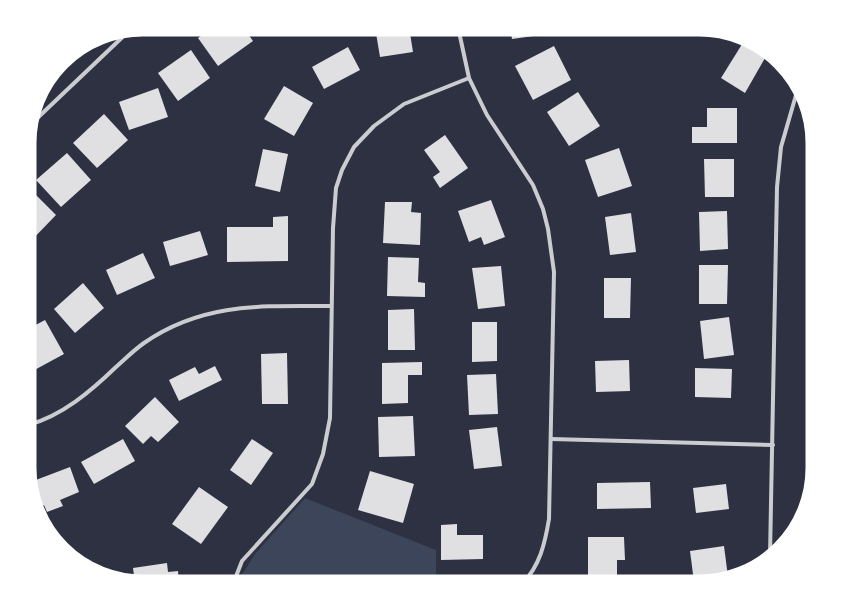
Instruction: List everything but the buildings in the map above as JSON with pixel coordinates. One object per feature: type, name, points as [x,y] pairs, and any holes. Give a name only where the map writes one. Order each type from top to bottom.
[{"type":"street","points":[[460,34],[469,78],[488,115],[533,185],[543,208],[548,229],[554,272],[549,519],[543,548],[530,577]]},
{"type":"street","points":[[37,118],[124,36]]},
{"type":"street","points":[[236,577],[242,561],[312,484],[323,454],[330,418],[333,228],[336,188],[342,170],[354,147],[374,126],[404,104],[469,78]]},
{"type":"street","points":[[770,551],[778,179],[781,147],[797,94]]},
{"type":"street","points":[[34,423],[65,408],[98,384],[143,343],[177,325],[222,310],[257,306],[331,306]]},
{"type":"street","points":[[551,439],[773,445]]},
{"type":"shaded area","points":[[305,498],[436,550],[436,577],[240,577],[255,554]]},
{"type":"shaded area","points":[[535,575],[548,577],[533,577]]}]
